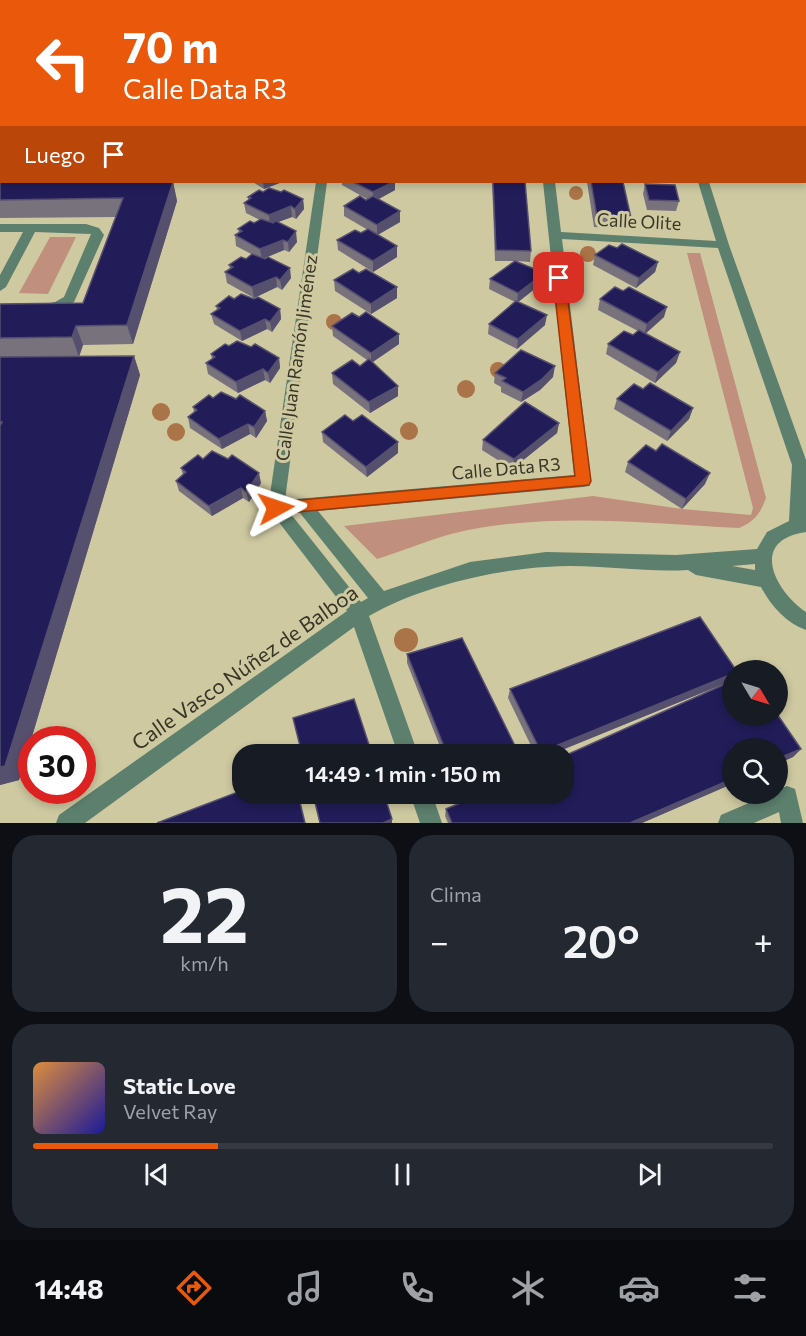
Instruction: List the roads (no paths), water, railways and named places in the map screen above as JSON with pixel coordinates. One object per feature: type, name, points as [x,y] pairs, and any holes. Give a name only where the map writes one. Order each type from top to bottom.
[{"type":"street","name":"Calle Juan Ramón Jiménez","points":[[276,508],[321,183]]},
{"type":"street","name":"Calle Data R3","points":[[276,508],[583,481],[549,183]]},
{"type":"street","points":[[704,183],[723,245],[803,471],[801,525],[780,531],[768,541],[763,556],[764,573],[772,591],[786,608],[806,622]]},
{"type":"street","points":[[0,228],[86,228],[95,231],[98,235],[69,299],[59,305],[35,308]]},
{"type":"street","points":[[0,287],[31,228]]},
{"type":"street","name":"Calle Olite","points":[[554,235],[723,245]]},
{"type":"street","points":[[304,506],[381,600]]},
{"type":"street","points":[[276,508],[359,613],[405,744]]},
{"type":"street","name":"Calle Vasco Núñez de Balboa","points":[[67,823],[359,613],[381,600],[470,570],[546,559],[676,563],[763,556]]},
{"type":"street","name":"Calle Vasco Núñez de Balboa","points":[[676,563],[767,580]]},
{"type":"street","points":[[729,823],[787,797],[792,823]]},
{"type":"street","points":[[424,804],[431,823]]}]
